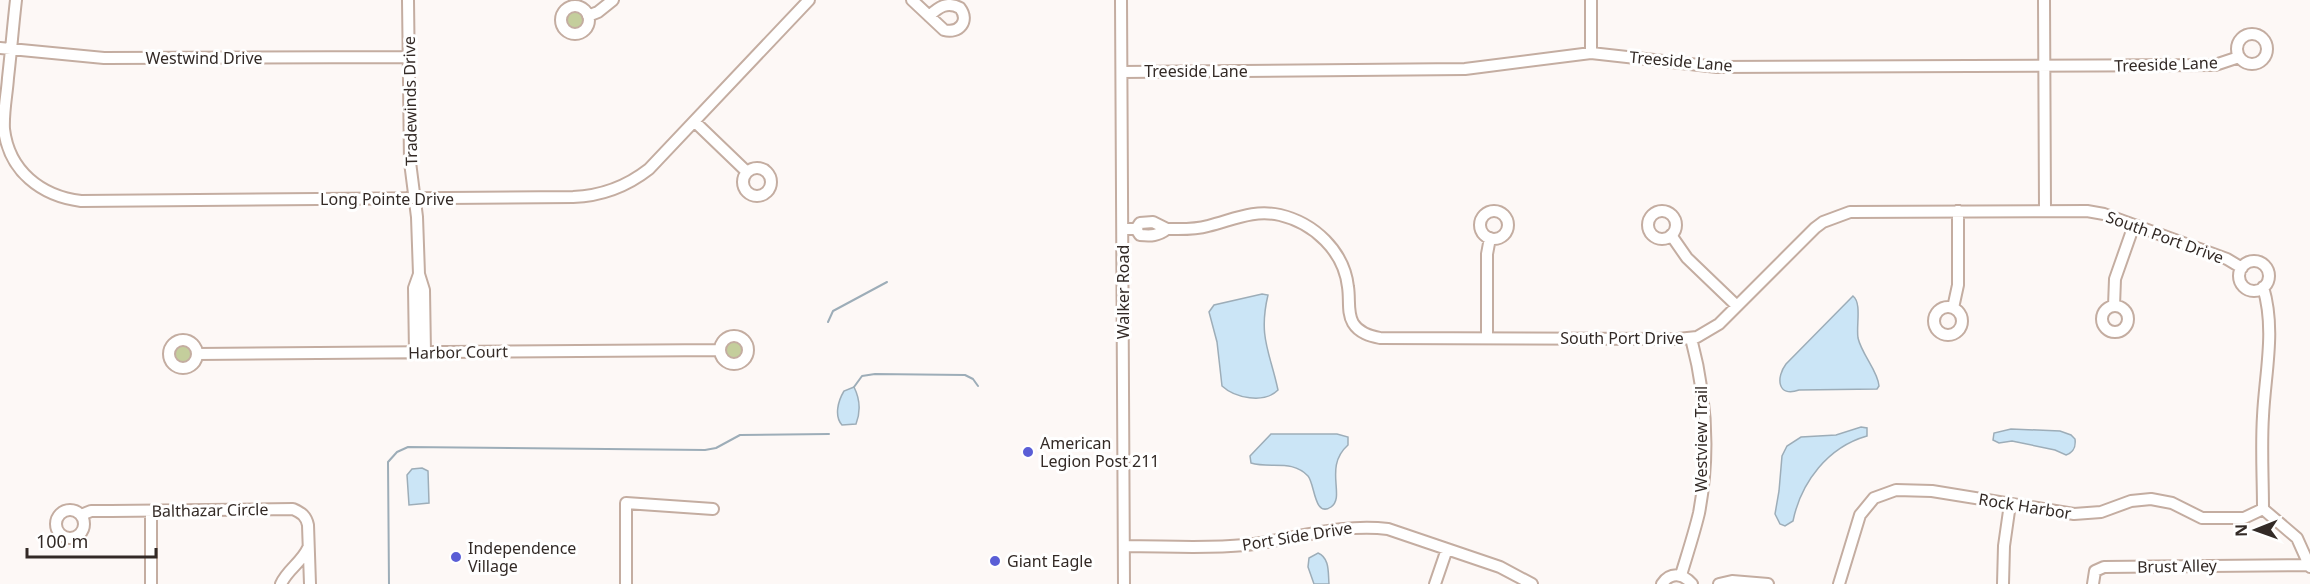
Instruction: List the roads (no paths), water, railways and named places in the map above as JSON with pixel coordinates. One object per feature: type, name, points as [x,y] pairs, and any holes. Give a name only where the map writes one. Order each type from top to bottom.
[{"type":"street","name":"Long Pointe Drive","points":[[16,0],[6,48],[4,121],[6,141],[14,160],[26,177],[36,186],[54,196],[81,201],[573,197],[603,193],[641,176],[810,0]]},
{"type":"street","name":"Tradewinds Drive","points":[[408,0],[410,155],[419,274],[414,288],[420,353]]},
{"type":"street","points":[[588,16],[598,12],[614,0]]},
{"type":"street","points":[[912,0],[929,16]]},
{"type":"street","name":"Walker Road","points":[[1121,0],[1125,584]]},
{"type":"street","points":[[1591,0],[1591,53]]},
{"type":"street","points":[[2044,0],[2045,210]]},
{"type":"street","name":"Westwind Drive","points":[[6,48],[104,58],[409,57]]},
{"type":"street","name":"Treeside Lane","points":[[1122,72],[1466,69],[1591,53],[1717,67],[2215,65],[2239,57]]},
{"type":"street","points":[[695,122],[747,172]]},
{"type":"street","name":"South Port Drive","points":[[1123,229],[1136,229],[1140,235],[1150,236],[1158,235],[1167,229],[1204,227],[1253,212],[1285,216],[1310,227],[1327,242],[1344,269],[1348,284],[1350,316],[1361,332],[1380,338],[1691,338],[1706,333],[1719,324],[1808,234],[1832,218],[1860,211],[2045,210],[2098,213],[2227,259],[2241,268]]},
{"type":"street","points":[[1953,308],[1958,285],[1958,211]]},
{"type":"street","points":[[2114,306],[2115,279],[2134,225]]},
{"type":"street","points":[[1671,235],[1687,258],[1737,306]]},
{"type":"street","points":[[1487,338],[1487,254],[1490,238]]},
{"type":"street","name":"South Port Drive","points":[[2249,261],[2263,264],[2267,268],[2269,277],[2263,287],[2252,290],[2243,286],[2239,277],[2241,268],[2249,261]]},
{"type":"street","name":"South Port Drive","points":[[2262,508],[2263,416],[2270,340],[2268,304],[2263,287]]},
{"type":"street","name":"Westview Trail","points":[[1680,575],[1699,513],[1704,467],[1704,396],[1691,338]]},
{"type":"street","name":"Harbor Court","points":[[197,354],[720,350]]},
{"type":"street","name":"Rock Harbor","points":[[1839,584],[1860,515],[1874,498],[1896,490],[1932,491],[2061,513],[2081,514],[2101,512],[2131,501],[2151,499],[2172,503],[2202,518],[2244,518],[2262,508]]},
{"type":"street","points":[[626,584],[626,503],[713,509]]},
{"type":"street","points":[[2003,584],[2004,546],[2010,504]]},
{"type":"street","points":[[2262,508],[2297,537],[2310,566]]},
{"type":"street","name":"Balthazar Circle","points":[[81,515],[91,511],[293,510],[306,518],[310,584]]},
{"type":"street","points":[[151,511],[151,584]]},
{"type":"street","name":"Port Side Drive","points":[[1125,546],[1248,545],[1364,526],[1388,529],[1500,567],[1532,584]]},
{"type":"street","points":[[281,584],[283,578],[301,562],[308,548]]},
{"type":"street","points":[[1435,584],[1447,549]]},
{"type":"street","name":"Brust Alley","points":[[2093,584],[2095,571],[2104,567],[2310,566]]},
{"type":"street","points":[[1662,584],[1670,576],[1680,575],[1692,584]]},
{"type":"street","points":[[1719,584],[1732,581],[1768,584]]},
{"type":"water","points":[[1262,294],[1268,295],[1264,322],[1265,333],[1278,390],[1265,397],[1250,398],[1234,394],[1222,386],[1217,342],[1209,312],[1214,305]]},
{"type":"water","points":[[1853,296],[1858,309],[1858,338],[1878,380],[1877,389],[1792,392],[1783,389],[1780,380],[1786,364]]},
{"type":"water","points":[[854,387],[858,396],[858,419],[856,424],[842,425],[838,417],[840,399],[844,391]]},
{"type":"water","points":[[1861,427],[1867,428],[1867,436],[1840,448],[1818,468],[1802,493],[1793,521],[1785,526],[1780,524],[1775,514],[1782,456],[1787,446],[1801,437],[1836,435]]},
{"type":"water","points":[[2011,429],[2060,431],[2075,439],[2075,447],[2066,455],[2055,450],[2012,441],[1999,443],[1993,440],[1994,433]]},
{"type":"water","points":[[1271,434],[1337,434],[1348,437],[1348,445],[1337,463],[1336,496],[1331,507],[1321,508],[1308,476],[1302,471],[1288,466],[1251,463],[1250,456]]},
{"type":"water","points":[[422,468],[428,471],[429,503],[409,505],[407,475],[412,469]]},
{"type":"water","points":[[1318,553],[1325,558],[1329,584],[1314,584],[1308,567],[1309,558]]},
{"type":"waterway","points":[[828,322],[833,311],[887,282]]},
{"type":"waterway","points":[[854,387],[862,376],[875,374],[965,375],[973,379],[978,386]]},
{"type":"waterway","points":[[389,584],[388,462],[397,452],[408,447],[705,450],[716,448],[740,435],[829,434]]},
{"type":"place","name":"American Legion Post 211","points":[[1028,452]]},
{"type":"place","name":"Independence Village","points":[[456,557]]},
{"type":"place","name":"Giant Eagle","points":[[995,561]]}]
